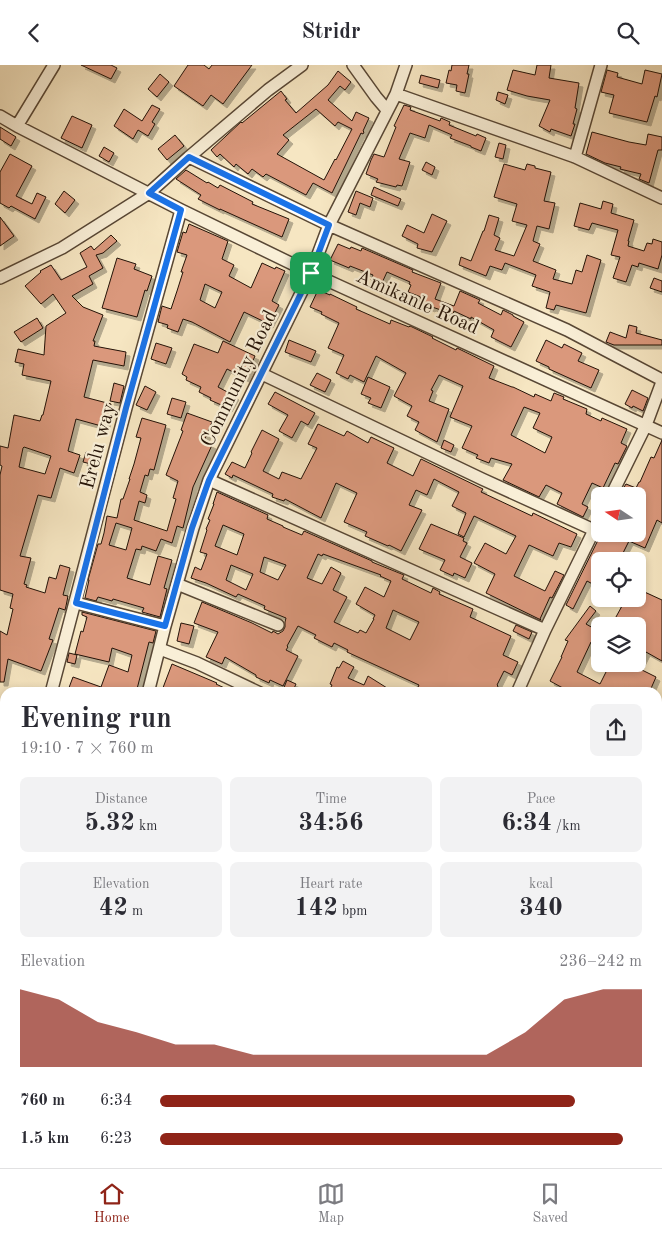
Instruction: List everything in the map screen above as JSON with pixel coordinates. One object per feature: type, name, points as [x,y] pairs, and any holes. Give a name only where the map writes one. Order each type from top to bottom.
[{"type":"street","points":[[18,126],[54,65]]},
{"type":"street","points":[[0,278],[62,248],[149,193],[268,90],[302,65]]},
{"type":"street","points":[[354,65],[387,110]]},
{"type":"street","name":"Community Road","points":[[150,687],[192,528],[209,480],[311,273],[329,225],[396,94],[406,65]]},
{"type":"street","points":[[575,157],[601,65]]},
{"type":"street","points":[[396,94],[575,157],[662,198]]},
{"type":"street","name":"Amikanle Road","points":[[0,116],[181,210],[311,273],[662,433]]},
{"type":"street","points":[[189,157],[329,225],[567,330],[662,381],[646,425],[615,487]]},
{"type":"street","name":"Erelu way","points":[[54,687],[129,398],[181,210]]},
{"type":"street","points":[[262,374],[591,529]]},
{"type":"street","points":[[209,480],[545,630]]},
{"type":"street","points":[[521,687],[545,630],[591,536]]},
{"type":"street","points":[[178,584],[278,625]]},
{"type":"street","points":[[76,603],[165,626]]},
{"type":"street","points":[[160,649],[197,663],[247,687]]},
{"type":"building","points":[[81,65],[111,65],[117,68],[111,79]]},
{"type":"building","points":[[188,65],[204,65],[209,69],[212,65],[252,65],[223,104],[211,95],[203,106],[174,86]]},
{"type":"building","points":[[452,65],[469,65],[465,93],[456,91],[457,85],[446,83]]},
{"type":"building","points":[[537,65],[551,65],[549,78],[579,83],[575,108],[577,109],[573,124],[575,124],[571,136],[551,129],[550,132],[539,126],[550,100],[507,90],[513,70],[535,75]]},
{"type":"building","points":[[607,70],[618,73],[617,77],[642,84],[645,70],[662,74],[657,97],[655,96],[647,122],[609,113],[614,95],[601,92]]},
{"type":"building","points":[[338,71],[351,82],[345,90],[340,86],[328,100],[352,121],[356,112],[369,118],[364,132],[363,134],[361,133],[332,193],[313,183],[306,195],[266,174],[263,177],[252,169],[248,174],[236,164],[234,167],[220,154],[217,157],[211,150],[241,122],[281,91],[287,99],[285,100],[296,113],[328,85]],"holes":[[[316,109],[335,126],[338,122],[352,129],[324,180],[277,154],[289,140],[283,135]]]},
{"type":"building","points":[[160,74],[169,82],[157,97],[148,89]]},
{"type":"building","points":[[421,75],[440,80],[438,88],[419,83]]},
{"type":"building","points":[[498,92],[508,95],[505,104],[496,100]]},
{"type":"building","points":[[152,105],[160,109],[152,122],[155,124],[148,136],[138,130],[133,139],[114,126],[124,109],[142,121]]},
{"type":"building","points":[[404,105],[411,107],[410,110],[440,121],[441,118],[450,122],[449,125],[486,138],[481,151],[450,138],[452,135],[429,125],[425,138],[410,133],[399,159],[410,162],[402,186],[397,185],[396,187],[376,182],[378,179],[366,174],[371,160],[374,154],[384,157],[396,127],[394,126]]},
{"type":"building","points":[[72,116],[92,125],[82,148],[61,138]]},
{"type":"building","points":[[0,127],[16,137],[11,146],[0,139]]},
{"type":"building","points":[[592,132],[646,145],[648,134],[662,137],[662,150],[658,150],[649,183],[639,179],[641,174],[620,169],[621,167],[605,163],[586,154]]},
{"type":"building","points":[[175,135],[184,146],[167,160],[158,149]]},
{"type":"building","points":[[499,143],[506,145],[503,159],[495,157]]},
{"type":"building","points":[[104,147],[114,153],[109,162],[99,156]]},
{"type":"building","points":[[10,154],[32,166],[16,196],[32,204],[37,193],[46,197],[35,219],[11,206],[9,208],[0,203],[0,172]]},
{"type":"building","points":[[426,162],[435,167],[432,175],[422,170]]},
{"type":"building","points":[[504,164],[525,170],[527,164],[551,172],[544,201],[555,203],[549,229],[537,226],[533,241],[540,244],[533,261],[556,270],[553,279],[572,284],[576,270],[582,272],[587,255],[601,260],[586,313],[556,305],[554,310],[546,308],[550,292],[532,286],[536,275],[505,263],[502,270],[490,266],[486,276],[459,265],[461,257],[471,261],[489,215],[499,218],[494,235],[500,238],[495,250],[514,256],[527,225],[512,221],[517,204],[494,197]]},
{"type":"building","points":[[186,170],[207,183],[218,188],[220,185],[253,202],[252,204],[289,219],[282,237],[198,199],[201,195],[176,179]]},
{"type":"building","points":[[374,187],[401,199],[398,206],[371,195]]},
{"type":"building","points":[[64,191],[75,200],[65,213],[55,204]]},
{"type":"building","points":[[356,191],[373,198],[370,207],[360,203],[356,215],[348,212]]},
{"type":"building","points":[[603,201],[613,204],[611,213],[634,220],[628,246],[644,251],[647,243],[652,244],[653,239],[662,242],[662,255],[658,269],[639,263],[638,267],[632,265],[626,282],[613,278],[620,257],[611,255],[618,230],[592,223],[589,230],[574,226],[580,203],[601,209]]},
{"type":"building","points":[[432,214],[447,221],[432,252],[417,248],[418,244],[402,236],[407,225],[424,233]]},
{"type":"building","points":[[0,217],[14,236],[0,246]]},
{"type":"building","points":[[189,224],[228,241],[222,259],[234,265],[229,276],[251,288],[262,263],[285,271],[272,301],[279,305],[269,324],[244,312],[230,342],[183,319],[178,332],[167,328],[168,325],[158,322],[162,306],[171,309],[183,272],[181,272],[187,255],[177,252],[183,232],[186,233]],"holes":[[[205,284],[222,292],[215,308],[200,300]]]},
{"type":"building","points":[[111,235],[117,241],[103,253],[96,255],[103,268],[89,276],[93,284],[72,296],[83,307],[103,315],[93,341],[95,341],[94,346],[126,352],[124,366],[93,360],[84,397],[111,404],[105,427],[76,419],[68,451],[80,455],[74,473],[60,468],[51,498],[38,495],[20,556],[31,558],[24,584],[27,585],[26,587],[45,593],[49,577],[56,579],[60,565],[70,568],[63,595],[68,596],[65,610],[59,608],[49,639],[53,640],[41,671],[8,659],[4,682],[0,682],[0,631],[7,635],[13,609],[10,608],[13,594],[0,590],[0,475],[2,466],[0,465],[0,446],[8,448],[14,415],[40,421],[51,381],[22,375],[24,364],[15,362],[18,349],[44,355],[46,326],[66,313],[53,294],[41,304],[25,286],[40,271],[51,265],[61,280],[87,267],[80,253],[91,246],[94,250]],"holes":[[[24,447],[51,456],[45,474],[19,467]]]},
{"type":"building","points":[[338,244],[361,251],[362,248],[413,270],[412,272],[441,283],[435,299],[454,306],[460,291],[480,300],[478,303],[501,315],[503,310],[524,322],[511,347],[491,337],[494,330],[471,317],[471,319],[454,311],[453,314],[419,303],[421,297],[408,292],[411,285],[409,284],[410,282],[387,272],[381,285],[371,280],[373,275],[330,260]]},
{"type":"building","points":[[117,258],[136,264],[134,269],[152,276],[147,291],[145,290],[137,317],[102,308]]},
{"type":"building","points":[[654,278],[662,281],[662,292],[650,288]]},
{"type":"building","points":[[318,290],[330,294],[357,307],[356,309],[390,324],[391,320],[410,326],[456,350],[457,348],[494,366],[489,378],[534,397],[535,394],[551,401],[554,393],[587,409],[586,414],[601,421],[602,418],[627,429],[621,443],[627,446],[618,464],[615,463],[603,487],[592,483],[582,504],[588,507],[583,517],[557,504],[562,493],[546,485],[539,497],[503,480],[512,464],[491,458],[489,463],[476,458],[478,455],[462,448],[472,426],[450,417],[463,386],[439,375],[431,390],[433,391],[429,401],[449,409],[437,442],[415,430],[419,422],[407,416],[412,406],[394,396],[406,373],[376,356],[364,382],[350,375],[348,379],[336,373],[344,355],[328,348],[339,323],[321,314],[322,312],[310,307]],"holes":[[[524,407],[540,413],[533,428],[552,437],[545,453],[511,435]]]},
{"type":"building","points":[[37,318],[43,328],[21,342],[14,332]]},
{"type":"building","points":[[629,325],[637,327],[636,333],[662,340],[662,345],[614,345],[606,342],[610,332],[626,338]]},
{"type":"building","points":[[289,340],[316,351],[311,362],[285,352]]},
{"type":"building","points":[[546,340],[562,348],[564,344],[582,353],[578,361],[599,370],[591,388],[536,361]]},
{"type":"building","points":[[223,341],[255,356],[245,378],[227,369],[218,387],[235,396],[228,408],[210,400],[211,398],[199,392],[201,387],[186,380],[187,377],[182,374],[194,344],[218,353]]},
{"type":"building","points":[[156,343],[172,348],[166,364],[151,359]]},
{"type":"building","points":[[317,373],[331,380],[325,392],[310,385]]},
{"type":"building","points":[[368,377],[390,387],[381,408],[368,403],[371,398],[361,394]]},
{"type":"building","points":[[114,383],[124,386],[120,403],[110,401]]},
{"type":"building","points":[[145,386],[156,392],[147,410],[136,405]]},
{"type":"building","points":[[632,390],[648,398],[643,411],[625,404]]},
{"type":"building","points":[[275,392],[315,413],[308,425],[301,421],[292,438],[279,431],[288,415],[268,404]]},
{"type":"building","points":[[172,398],[186,402],[181,418],[167,414]]},
{"type":"building","points":[[187,413],[212,422],[204,441],[212,445],[193,487],[183,528],[177,526],[172,543],[161,539],[156,551],[142,546],[141,550],[136,549],[127,578],[150,585],[158,556],[172,560],[164,588],[167,589],[160,617],[142,612],[144,608],[113,599],[112,601],[98,597],[96,601],[85,598],[88,580],[98,544],[101,544],[107,516],[117,518],[121,499],[123,499],[130,479],[141,438],[136,437],[142,418],[166,425],[154,470],[150,469],[148,476],[145,475],[140,492],[147,495],[145,503],[139,501],[134,520],[167,531],[176,499],[173,498],[178,481],[166,475],[183,431],[181,430]],"holes":[[[116,523],[132,528],[126,550],[109,545]]]},
{"type":"building","points":[[318,424],[344,436],[347,431],[368,443],[371,437],[394,448],[387,463],[413,476],[421,459],[483,489],[481,492],[532,516],[533,513],[577,534],[571,547],[559,543],[553,556],[529,545],[514,576],[545,591],[555,571],[564,575],[552,598],[550,597],[541,620],[486,593],[495,574],[474,563],[485,543],[506,554],[516,536],[474,516],[464,537],[458,534],[466,513],[452,506],[459,492],[434,479],[427,495],[416,490],[409,505],[422,510],[401,551],[365,536],[367,532],[344,522],[357,493],[336,483],[321,518],[285,499],[284,501],[272,497],[273,494],[233,475],[232,478],[225,474],[232,462],[245,468],[262,430],[279,439],[263,471],[279,479],[282,472],[301,479],[317,448],[308,444]]},
{"type":"building","points":[[444,440],[454,445],[451,452],[441,448]]},
{"type":"building","points":[[662,440],[662,523],[657,520],[645,548],[634,543],[646,543],[646,487],[636,487],[651,457],[654,458]]},
{"type":"building","points":[[86,452],[94,455],[91,464],[83,462]]},
{"type":"building","points":[[217,492],[268,515],[267,519],[283,527],[302,535],[304,531],[404,575],[402,579],[431,593],[433,588],[440,592],[439,594],[473,609],[470,617],[511,636],[503,655],[518,662],[512,675],[504,671],[498,687],[418,687],[419,685],[347,652],[348,650],[334,643],[332,647],[314,638],[316,635],[298,626],[286,650],[298,656],[283,686],[270,680],[269,683],[256,677],[256,675],[225,657],[222,664],[206,657],[218,632],[194,623],[202,602],[272,633],[273,631],[278,634],[283,631],[286,618],[264,609],[265,606],[238,594],[236,597],[191,578],[195,567],[201,570],[207,554],[200,552],[210,520],[208,519]],"holes":[[[223,525],[244,534],[237,555],[215,546]],[[318,554],[322,556],[323,554],[381,575],[391,581],[384,597],[365,587],[356,604],[375,615],[366,633],[360,630],[358,633],[334,622],[347,597],[333,590],[341,573],[331,567],[322,584],[307,578]],[[264,557],[286,565],[278,580],[260,572]],[[231,565],[253,574],[246,590],[226,580]],[[393,610],[419,622],[410,640],[386,628]]]},
{"type":"building","points":[[431,524],[464,538],[463,541],[467,543],[460,557],[472,563],[465,578],[454,573],[453,576],[440,570],[445,560],[419,549]]},
{"type":"building","points":[[597,543],[628,543],[624,552],[592,552]]},
{"type":"building","points":[[591,554],[591,583],[587,581],[573,609],[566,605]]},
{"type":"building","points":[[646,593],[662,600],[662,661],[646,652],[646,617],[616,617],[621,607],[646,607]]},
{"type":"building","points":[[590,606],[596,611],[586,624],[591,627],[591,642],[577,672],[600,684],[606,672],[646,672],[656,677],[652,687],[561,687],[550,681],[568,641],[565,640]]},
{"type":"building","points":[[82,612],[156,631],[153,643],[149,642],[138,687],[101,687],[109,665],[128,672],[132,655],[112,648],[109,662],[75,654],[87,617],[82,615]]},
{"type":"building","points":[[181,623],[194,626],[189,644],[177,641]]},
{"type":"building","points":[[516,625],[532,632],[529,639],[513,631]]},
{"type":"building","points":[[69,653],[77,655],[75,664],[67,662]]},
{"type":"building","points":[[343,661],[354,667],[348,678],[364,685],[368,676],[385,687],[331,687],[332,685],[330,684],[337,667],[339,668]]},
{"type":"building","points":[[172,664],[222,687],[163,687]]},
{"type":"building","points":[[73,677],[101,687],[69,687]]},
{"type":"building","points":[[287,680],[296,684],[295,687],[284,687]]},
{"type":"route","points":[[189,157],[329,225],[311,273],[209,480],[192,528],[165,626],[76,603],[126,408],[181,210],[149,193],[189,157]]}]
